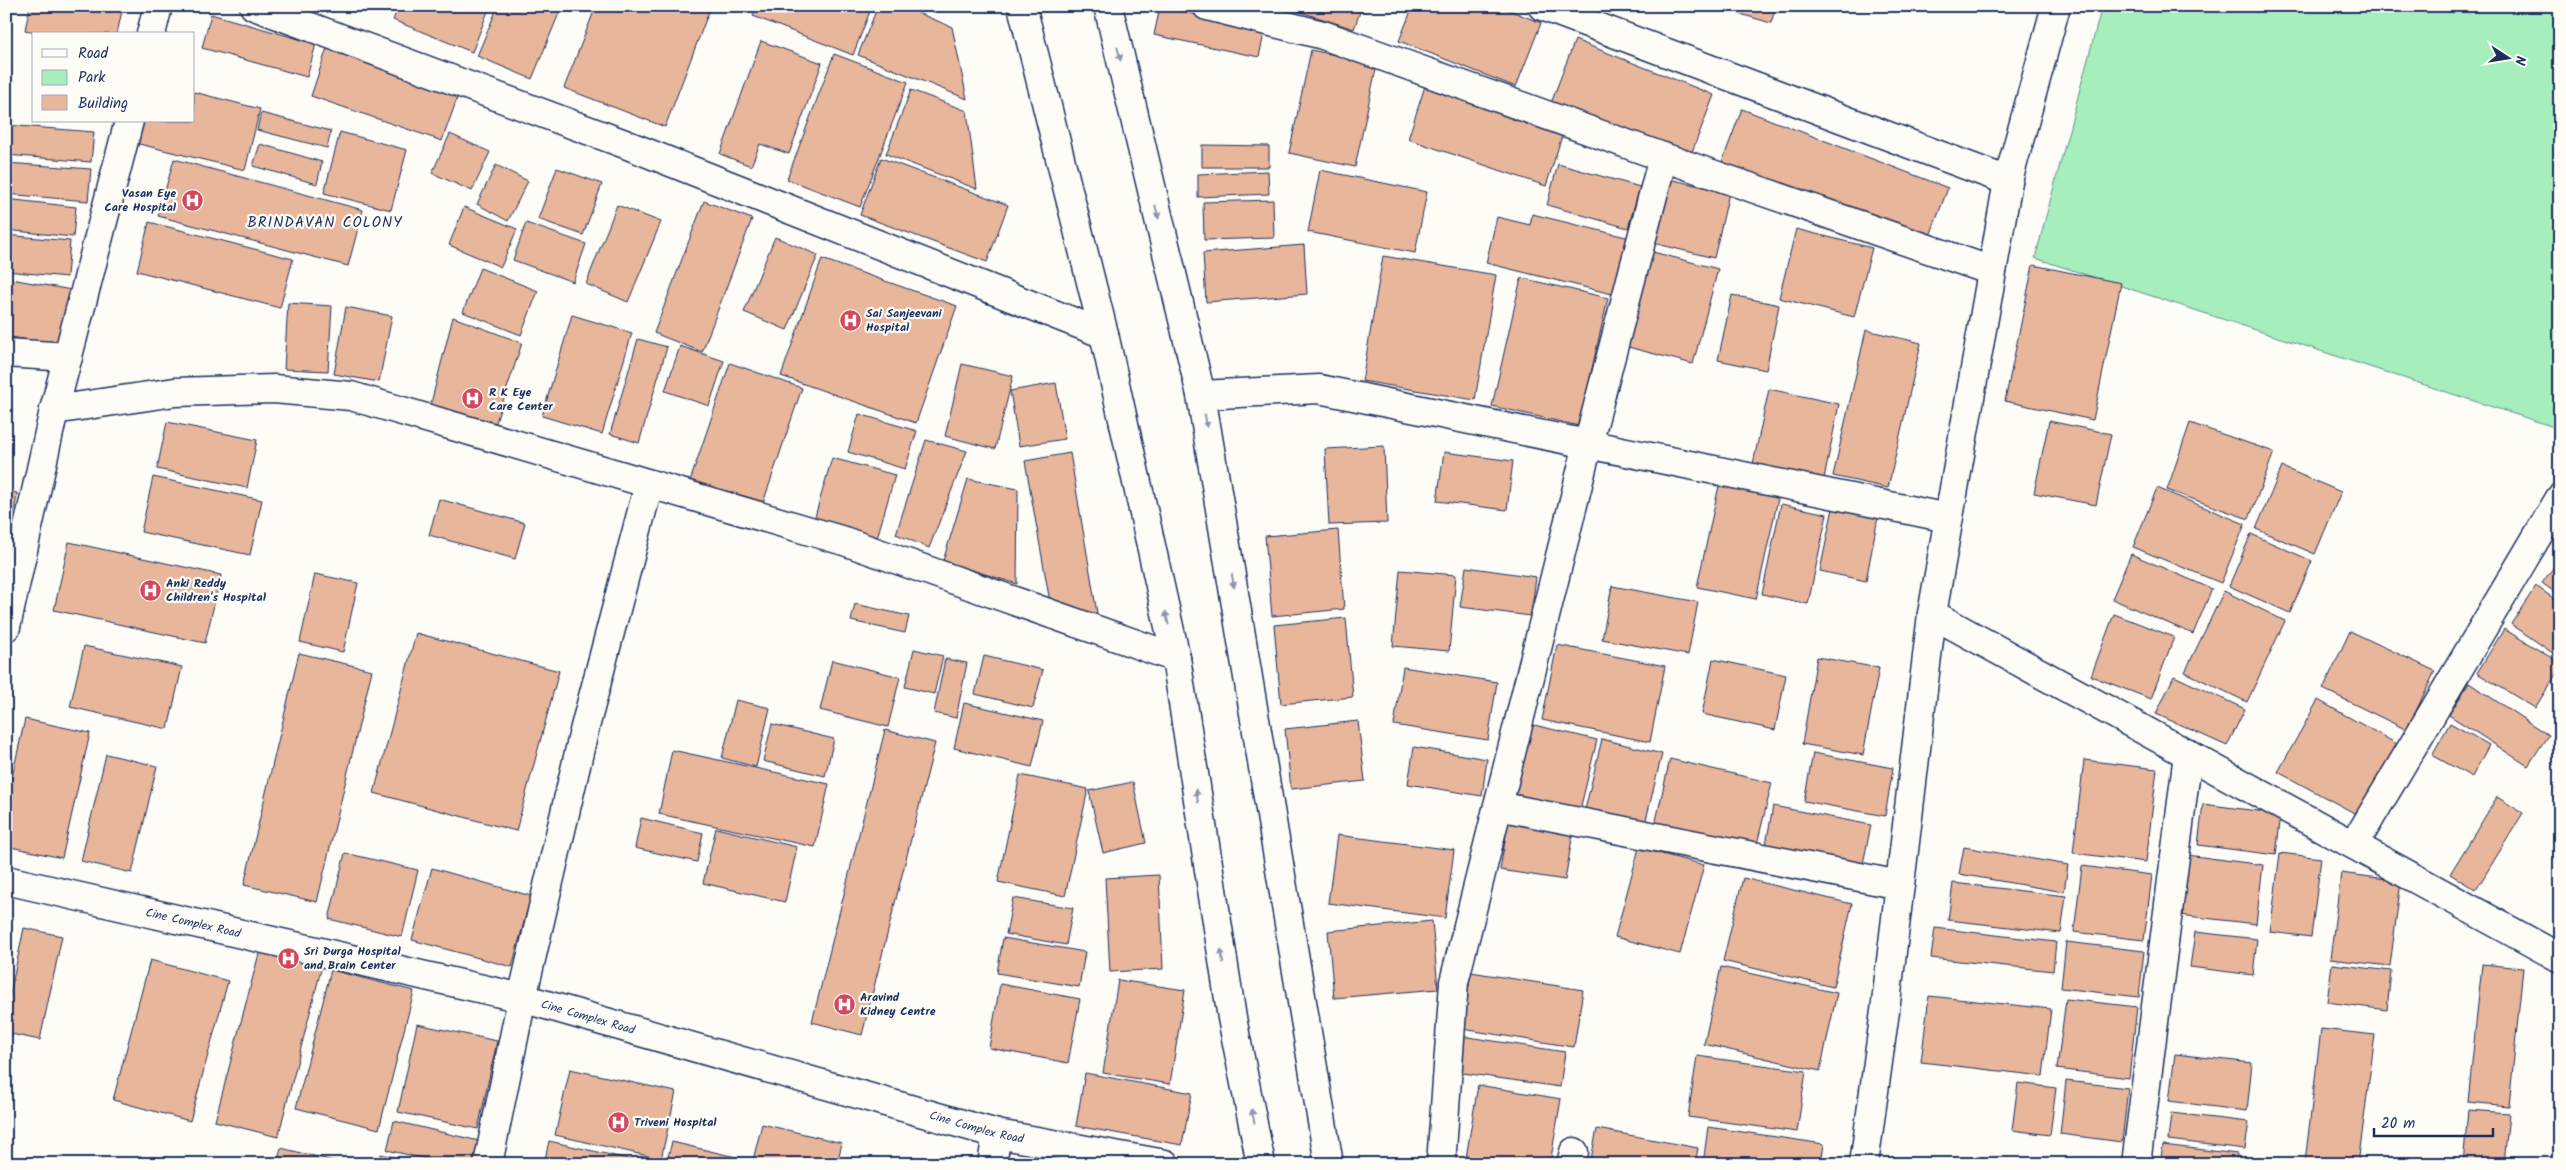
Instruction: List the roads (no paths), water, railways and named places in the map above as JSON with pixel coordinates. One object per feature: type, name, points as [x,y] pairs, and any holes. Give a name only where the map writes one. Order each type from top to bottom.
[{"type":"street","points":[[152,32],[158,6]]},
{"type":"street","points":[[254,6],[625,144],[1104,334]]},
{"type":"street","points":[[1022,6],[1104,334],[1176,658],[1232,1018],[1255,1124],[1261,1164]]},
{"type":"street","points":[[1108,6],[1201,395],[1329,1164]]},
{"type":"street","points":[[1207,6],[1323,35],[1663,157],[1992,271]]},
{"type":"street","points":[[1542,6],[2008,181]]},
{"type":"street","points":[[1864,1164],[1932,614],[2008,181],[2056,6]]},
{"type":"street","points":[[6,626],[54,410],[129,122]]},
{"type":"street","points":[[1441,1164],[1454,982],[1588,444],[1663,157]]},
{"type":"street","points":[[6,353],[68,357]]},
{"type":"street","points":[[54,410],[175,392],[274,389],[350,396],[844,541],[1176,658]]},
{"type":"street","points":[[1201,395],[1319,389],[1948,518]]},
{"type":"street","points":[[488,1164],[522,998],[584,731],[649,484]]},
{"type":"street","points":[[2354,845],[2560,498]]},
{"type":"street","points":[[1932,614],[2560,958]]},
{"type":"street","points":[[2136,1164],[2188,754]]},
{"type":"street","points":[[1498,806],[1900,885]]},
{"type":"street","name":"Cine Complex Road","points":[[6,880],[522,998],[997,1134],[1165,1164]]},
{"type":"street","points":[[992,1164],[997,1134]]},
{"type":"place","name":"Vasan Eye Care Hospital","points":[[192,200]]},
{"type":"place","name":"Sai Sanjeevani Hospital","points":[[850,320]]},
{"type":"place","name":"R K Eye Care Center","points":[[473,399]]},
{"type":"place","name":"Anki Reddy Children's Hospital","points":[[150,590]]},
{"type":"place","name":"Sri Durga Hospital and Brain Center","points":[[288,958]]},
{"type":"place","name":"Aravind Kidney Centre","points":[[844,1004]]},
{"type":"place","name":"Triveni Hospital","points":[[618,1122]]},
{"type":"district","name":"BRINDAVAN COLONY","points":[[325,222]]}]
